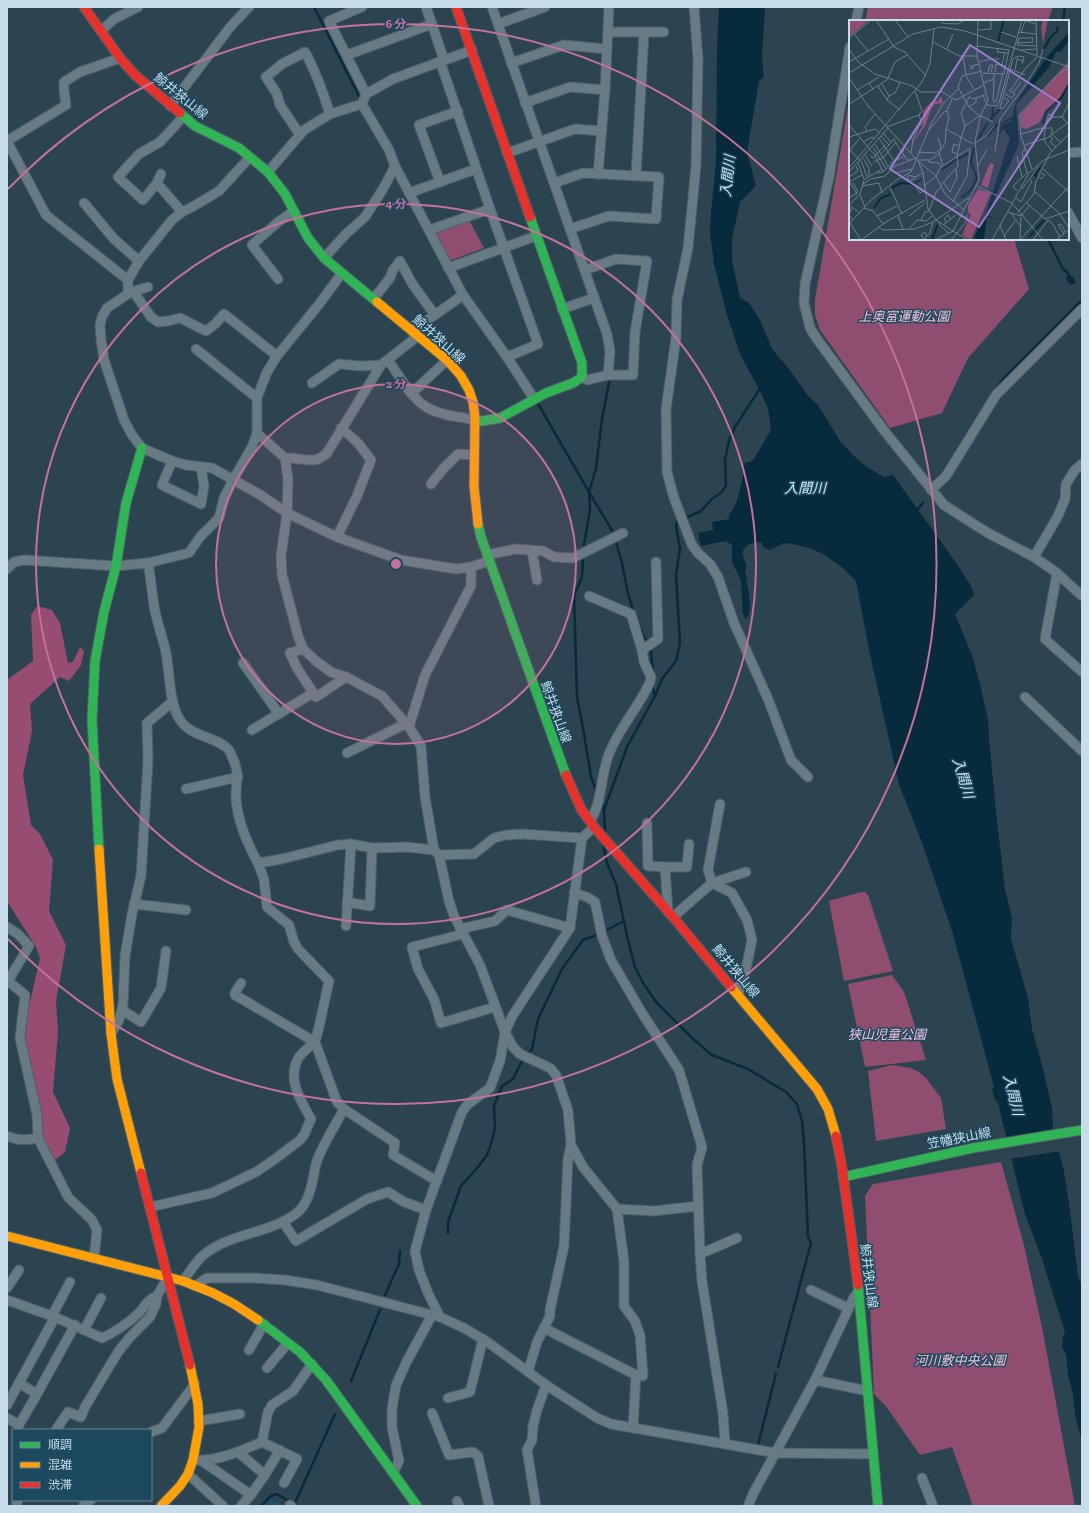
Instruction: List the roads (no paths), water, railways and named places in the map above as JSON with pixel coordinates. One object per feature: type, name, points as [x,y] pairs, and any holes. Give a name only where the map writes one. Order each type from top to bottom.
[{"type":"street","name":"鯨井狭山線","points":[[84,7],[120,58],[135,75],[183,117],[202,130],[239,148],[268,172],[285,194],[308,238],[324,258],[447,360],[457,370],[472,396],[476,422],[474,483],[477,519],[488,558],[563,769],[576,800],[592,824],[671,915],[803,1072],[821,1096],[832,1121],[843,1177],[859,1291],[878,1506]]},
{"type":"street","points":[[101,31],[114,19],[138,7]]},
{"type":"street","points":[[170,106],[231,26],[249,7]]},
{"type":"street","points":[[362,7],[344,10],[329,21],[366,94]]},
{"type":"street","points":[[426,7],[476,169],[538,344],[507,357]]},
{"type":"street","points":[[385,362],[423,405],[429,409],[458,418],[469,418],[476,422],[500,418],[510,414],[534,399],[573,383],[582,377],[584,373],[582,363],[456,7]]},
{"type":"street","points":[[492,7],[609,341],[608,375]]},
{"type":"street","points":[[498,24],[545,7]]},
{"type":"street","points":[[598,174],[605,90],[609,7]]},
{"type":"street","points":[[694,7],[698,59],[696,166],[688,248],[677,300],[676,338],[666,409],[667,472],[692,545],[710,564],[718,577],[734,623],[768,699],[791,760],[808,777]]},
{"type":"street","points":[[856,20],[859,7]]},
{"type":"street","points":[[347,55],[432,24]]},
{"type":"street","points":[[608,32],[664,32]]},
{"type":"street","points":[[636,175],[644,33]]},
{"type":"street","points":[[511,63],[564,46],[607,49]]},
{"type":"street","points":[[362,104],[366,94],[393,79],[472,50]]},
{"type":"street","points":[[300,135],[280,105],[278,94],[266,77],[282,64],[305,52],[321,86],[330,114]]},
{"type":"street","points":[[849,53],[829,177],[804,284],[804,303],[810,328],[886,433],[944,505],[988,533],[1034,557],[1057,573],[1082,596]]},
{"type":"street","points":[[120,58],[80,72],[64,82],[66,105],[7,141],[46,215],[128,280],[131,292],[151,317],[158,322],[180,318],[206,331],[224,314],[277,356]]},
{"type":"street","points":[[525,103],[570,87],[605,90]]},
{"type":"street","points":[[268,172],[304,130],[330,114],[362,104]]},
{"type":"street","points":[[362,104],[389,150],[394,166],[430,230],[463,296],[507,357],[534,399]]},
{"type":"street","points":[[440,182],[418,125],[458,111]]},
{"type":"street","points":[[161,174],[158,183],[143,200],[118,177],[139,154],[160,142],[183,117]]},
{"type":"street","points":[[507,152],[575,129],[602,131]]},
{"type":"street","points":[[1069,153],[1082,152]]},
{"type":"street","points":[[128,280],[139,261],[172,220],[182,212],[219,191],[250,157]]},
{"type":"street","points":[[324,258],[364,216],[383,189],[394,166]]},
{"type":"street","points":[[409,193],[476,169]]},
{"type":"street","points":[[554,183],[583,173],[659,177],[656,219],[609,216],[570,229]]},
{"type":"street","points":[[158,183],[182,212]]},
{"type":"street","points":[[84,203],[114,239],[139,261]]},
{"type":"street","points":[[430,230],[490,209]]},
{"type":"street","points":[[278,279],[252,245],[278,222],[294,211]]},
{"type":"street","points":[[1069,214],[1082,238]]},
{"type":"street","points":[[448,268],[536,236]]},
{"type":"street","points":[[582,377],[587,380],[608,375],[633,375],[635,332],[647,261],[616,259],[585,270]]},
{"type":"street","points":[[374,298],[390,278],[393,270],[400,261],[413,285],[435,315]]},
{"type":"street","points":[[7,569],[14,562],[24,560],[116,566],[148,563],[189,553],[200,537],[219,518],[224,498],[232,480],[252,447],[257,433],[257,398],[267,372],[277,356],[342,273]]},
{"type":"street","points":[[148,287],[131,292],[107,308],[101,321],[101,339],[104,360],[124,420],[132,435],[142,448],[172,461],[186,465],[212,468],[259,494],[287,513],[337,537],[401,560],[456,569],[471,567],[488,558],[516,549],[543,551],[554,557],[573,558],[623,533]]},
{"type":"street","points":[[286,458],[295,457],[313,461],[321,459],[327,453],[385,362],[435,315],[463,296]]},
{"type":"street","points":[[562,309],[594,298]]},
{"type":"street","points":[[931,490],[946,476],[996,395],[1082,309]]},
{"type":"street","points":[[196,349],[257,398]]},
{"type":"street","points":[[412,393],[447,360]]},
{"type":"street","points":[[312,383],[339,364],[361,366],[385,362]]},
{"type":"street","points":[[337,537],[357,496],[371,460],[358,443],[342,428]]},
{"type":"street","points":[[257,433],[286,458],[288,479],[287,513],[281,556],[282,575],[293,621],[303,649],[331,672],[346,677],[382,696],[407,725],[421,746],[425,798],[448,901],[454,916],[488,982],[505,1032],[513,1047],[520,1054],[550,1068],[556,1075],[568,1110],[571,1145],[568,1159],[564,1246],[550,1316],[537,1342],[528,1372]]},
{"type":"street","points":[[142,448],[126,503],[116,566],[104,612],[98,644],[92,720],[111,1034],[117,1079],[195,1384],[199,1421],[197,1461],[180,1486],[161,1506]]},
{"type":"street","points":[[432,484],[443,469],[458,454],[474,455]]},
{"type":"street","points":[[172,461],[162,485],[200,504],[204,486],[201,467]]},
{"type":"street","points":[[1034,557],[1058,516],[1065,499],[1066,484],[1075,470],[1082,464]]},
{"type":"street","points":[[532,550],[538,580]]},
{"type":"street","points":[[642,650],[658,639],[656,562]]},
{"type":"street","points":[[148,563],[155,611],[166,652],[172,702],[179,719],[186,727],[197,734],[212,740],[228,750],[234,762],[238,777],[236,799],[238,816],[245,839],[258,863],[264,879],[267,907],[289,925],[294,942],[298,949],[329,981],[315,1042],[299,1057],[295,1068],[294,1087],[311,1119],[304,1135],[300,1140],[265,1166],[212,1193],[150,1208]]},
{"type":"street","points":[[347,753],[407,725],[425,675],[471,586],[471,567]]},
{"type":"street","points":[[1057,573],[1045,639],[1082,672]]},
{"type":"street","points":[[436,1316],[419,1270],[415,1251],[426,1210],[462,1112],[468,1104],[490,1088],[500,1061],[505,1032],[513,1015],[570,928],[582,838],[592,824],[598,804],[605,766],[609,754],[624,724],[650,682],[651,677],[644,662],[642,650],[631,614],[589,596]]},
{"type":"street","points":[[303,649],[290,653],[297,668],[316,698],[346,677]]},
{"type":"street","points":[[243,663],[279,714]]},
{"type":"street","points":[[252,730],[313,693]]},
{"type":"street","points":[[1024,697],[1082,750]]},
{"type":"street","points":[[111,1034],[119,1020],[123,1005],[125,956],[134,904],[141,876],[148,761],[147,723],[172,702]]},
{"type":"street","points":[[186,789],[238,777]]},
{"type":"street","points":[[720,804],[708,870],[712,883],[732,893],[747,920],[752,940],[738,995]]},
{"type":"street","points":[[647,823],[648,866],[687,867],[689,844]]},
{"type":"street","points":[[258,863],[282,859],[338,845],[351,844],[372,848],[407,847],[437,853],[474,854],[494,838],[506,835],[521,834],[582,838]]},
{"type":"street","points":[[346,926],[351,844]]},
{"type":"street","points":[[347,902],[370,906],[372,848]]},
{"type":"street","points":[[665,867],[671,915]]},
{"type":"street","points":[[671,915],[712,883],[746,872]]},
{"type":"street","points":[[574,894],[587,897],[595,902],[602,936],[611,960],[642,1013],[679,1070],[702,1147],[696,1165],[702,1281],[723,1413],[725,1443]]},
{"type":"street","points":[[134,904],[186,910]]},
{"type":"street","points":[[496,1007],[441,1023],[434,999],[418,969],[412,947],[495,922],[507,910],[570,928]]},
{"type":"street","points":[[7,927],[18,934],[29,946],[8,982],[25,995],[20,1038],[36,1115],[38,1138],[68,1197],[92,1220],[97,1230],[94,1258]]},
{"type":"street","points":[[122,1010],[141,1022],[161,988],[166,951]]},
{"type":"street","points":[[241,983],[234,993],[235,995],[315,1042],[337,1102],[344,1109],[395,1143],[393,1156],[437,1181]]},
{"type":"street","points":[[183,1281],[201,1256],[207,1252],[244,1234],[283,1222],[299,1212],[306,1202],[313,1184],[317,1161],[344,1109]]},
{"type":"street","name":"笠幡狭山線","points":[[843,1177],[973,1148],[1082,1130]]},
{"type":"street","points":[[7,1136],[14,1139],[26,1140],[38,1138]]},
{"type":"street","points":[[544,1328],[636,1375],[643,1376],[640,1334],[635,1321],[624,1306],[624,1261],[617,1209],[584,1166],[571,1145]]},
{"type":"street","points":[[283,1222],[296,1241],[367,1199],[388,1192],[404,1202],[426,1210]]},
{"type":"street","points":[[617,1209],[654,1211],[698,1206]]},
{"type":"street","points":[[7,1236],[183,1281],[234,1304],[264,1324],[312,1364],[337,1395],[393,1473],[413,1504]]},
{"type":"street","points":[[700,1254],[736,1238]]},
{"type":"street","points":[[7,1288],[19,1270]]},
{"type":"street","points":[[57,1429],[68,1412],[81,1417],[84,1407],[118,1352],[130,1337],[150,1317],[156,1304],[157,1296],[168,1277]]},
{"type":"street","points":[[196,1286],[207,1278],[226,1277],[285,1280],[317,1285],[436,1316],[464,1328],[546,1385],[597,1418],[611,1424],[776,1453],[873,1454]]},
{"type":"street","points":[[7,1405],[54,1316],[70,1282]]},
{"type":"street","points":[[810,1290],[848,1308]]},
{"type":"street","points":[[748,1506],[753,1494],[815,1380],[848,1308],[859,1291]]},
{"type":"street","points":[[7,1300],[54,1316],[102,1338],[115,1333],[138,1313],[151,1298],[157,1296]]},
{"type":"street","points":[[84,1330],[101,1298]]},
{"type":"street","points":[[393,1473],[399,1461],[392,1427],[392,1409],[396,1385],[407,1361],[436,1316]]},
{"type":"street","points":[[249,1350],[264,1324]]},
{"type":"street","points":[[7,1418],[19,1425],[75,1325]]},
{"type":"street","points":[[448,1398],[470,1392],[483,1340]]},
{"type":"street","points":[[267,1368],[288,1343]]},
{"type":"street","points":[[262,1442],[268,1412],[272,1405],[293,1392],[312,1364]]},
{"type":"street","points":[[633,1428],[636,1375]]},
{"type":"street","points":[[815,1380],[868,1391]]},
{"type":"street","points":[[19,1383],[37,1394]]},
{"type":"street","points":[[152,1432],[162,1428],[195,1384]]},
{"type":"street","points":[[535,1506],[526,1450],[532,1440],[533,1426],[537,1410],[546,1385]]},
{"type":"street","points":[[432,1413],[449,1455],[474,1452],[478,1456],[489,1506]]},
{"type":"street","points":[[199,1421],[240,1414]]},
{"type":"street","points":[[197,1461],[238,1452],[262,1442],[297,1459],[284,1483]]},
{"type":"street","points":[[241,1506],[265,1476],[280,1450]]},
{"type":"street","points":[[238,1452],[265,1476]]},
{"type":"street","points":[[197,1461],[251,1495]]},
{"type":"street","points":[[188,1474],[222,1506]]},
{"type":"street","points":[[922,1478],[933,1506]]},
{"type":"water","name":"入間川","points":[[719,7],[765,7],[762,55],[764,77],[759,81],[747,152],[756,186],[740,202],[732,239],[732,260],[740,298],[749,303],[760,320],[772,349],[790,370],[808,396],[818,405],[840,441],[867,467],[884,477],[893,475],[957,564],[971,586],[974,595],[955,614],[972,655],[988,720],[1005,889],[1012,918],[1011,939],[1028,998],[1032,1029],[1052,1108],[1053,1128],[1064,1171],[1078,1276],[1082,1286],[1082,1442],[1075,1415],[1066,1354],[1062,1347],[1065,1332],[1041,1256],[1024,1211],[998,1103],[995,1100],[992,1090],[994,1087],[953,934],[922,843],[899,784],[870,655],[856,581],[843,568],[823,554],[812,549],[784,543],[770,550],[764,548],[761,542],[751,544],[745,547],[743,551],[746,564],[750,605],[750,610],[746,619],[743,613],[741,581],[732,561],[732,545],[726,541],[701,546],[698,533],[713,530],[712,522],[729,519],[729,514],[732,512],[738,496],[745,463],[754,459],[771,430],[768,408],[740,354],[727,315],[714,264],[710,232],[716,162]]},
{"type":"water","points":[[1068,273],[1073,277],[1076,283],[1070,285],[1066,279]]},
{"type":"waterway","points":[[314,7],[360,98]]},
{"type":"waterway","points":[[1063,20],[1065,7]]},
{"type":"waterway","points":[[1048,240],[1063,269],[1068,273]]},
{"type":"waterway","points":[[992,394],[1004,378],[1082,300]]},
{"type":"waterway","points":[[584,545],[590,509],[589,492],[596,468],[602,419],[610,378]]},
{"type":"waterway","points":[[604,810],[627,747],[655,696],[662,679],[676,661],[680,643],[676,575],[680,549],[676,526],[677,522],[701,511],[712,499],[722,492],[726,485],[725,460],[729,441],[735,427],[761,387]]},
{"type":"waterway","points":[[537,402],[613,532]]},
{"type":"waterway","points":[[943,472],[986,403]]},
{"type":"waterway","points":[[917,510],[923,503]]},
{"type":"waterway","points":[[616,542],[634,613]]},
{"type":"waterway","points":[[583,559],[582,577],[574,596],[577,697],[591,777],[597,792]]},
{"type":"waterway","points":[[638,623],[647,644]]},
{"type":"waterway","points":[[649,648],[651,651],[653,672]]},
{"type":"waterway","points":[[652,685],[655,696]]},
{"type":"waterway","points":[[601,802],[604,810],[605,831]]},
{"type":"waterway","points":[[603,844],[607,863],[616,884],[635,967],[643,983],[656,1002],[692,1038],[712,1055],[748,1069],[786,1092],[797,1104],[802,1121],[808,1237],[811,1243],[778,1367]]},
{"type":"waterway","points":[[603,932],[624,921]]},
{"type":"waterway","points":[[528,1054],[532,1049],[538,1019],[562,969],[583,940],[599,934]]},
{"type":"waterway","points":[[448,1233],[448,1222],[461,1186],[487,1155],[490,1147],[495,1128],[494,1106],[502,1086],[513,1079],[522,1061]]},
{"type":"waterway","points":[[385,1295],[399,1264],[400,1251]]},
{"type":"waterway","points":[[351,1381],[380,1310]]},
{"type":"waterway","points":[[758,1445],[776,1374]]},
{"type":"waterway","points":[[294,1505],[335,1414]]},
{"type":"waterway","points":[[261,1506],[271,1496],[277,1494],[290,1502]]},
{"type":"park label","name":"上奥富運動公園","points":[[904,316]]},
{"type":"park label","name":"狭山児童公園","points":[[887,1034]]},
{"type":"park label","name":"河川敷中央公園","points":[[960,1360]]}]
